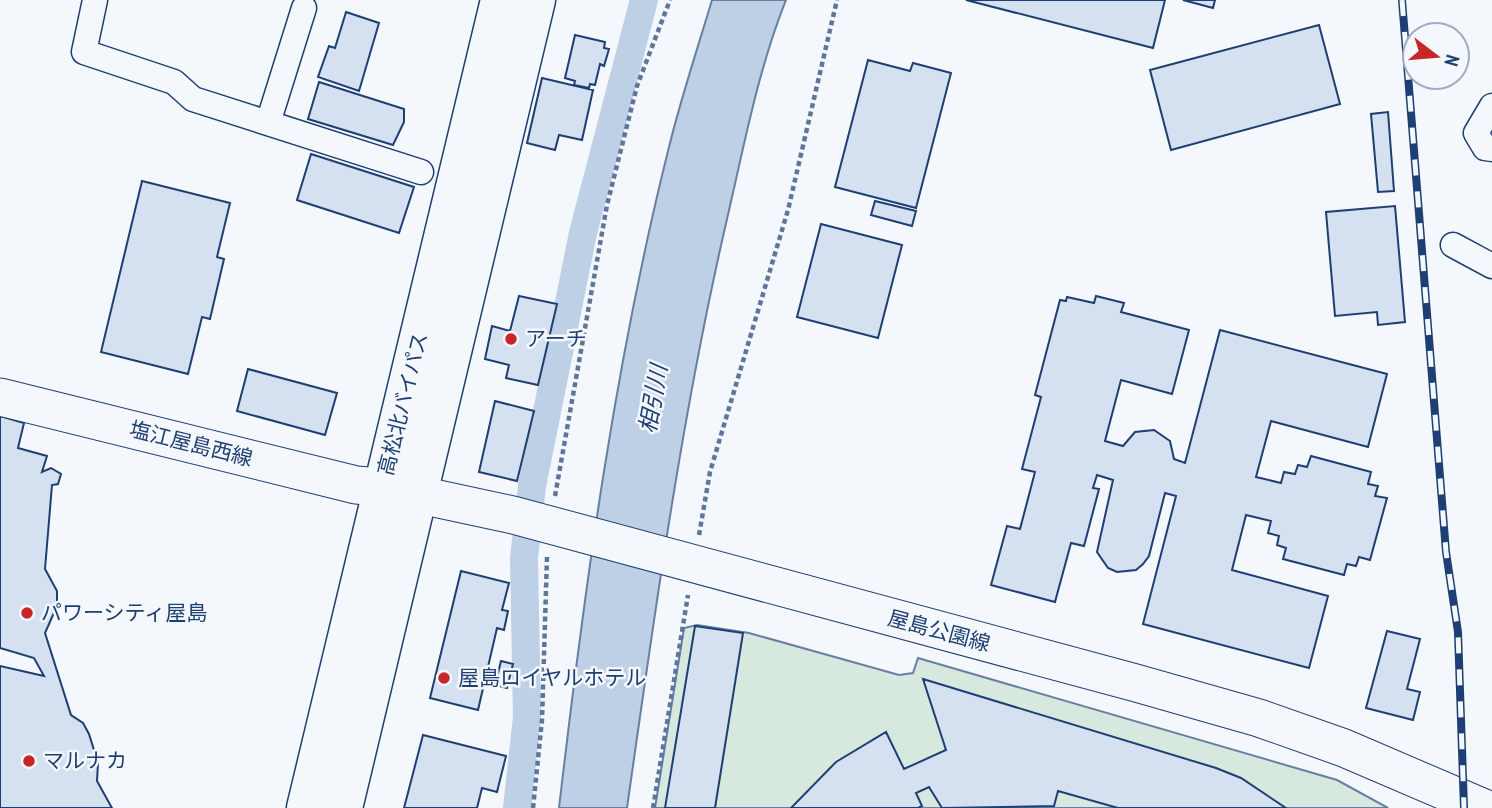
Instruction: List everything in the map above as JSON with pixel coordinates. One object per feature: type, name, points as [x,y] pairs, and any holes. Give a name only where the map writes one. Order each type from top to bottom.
[{"type":"highway","name":"高松北バイパス","points":[[342,808],[400,491],[500,0]]},
{"type":"highway","name":"高松北バイパス","points":[[306,808],[400,491],[536,0]]},
{"type":"main road","name":"塩江屋島西線","points":[[0,397],[356,485],[400,491]]},
{"type":"main road","name":"屋島公園線","points":[[400,491],[513,515],[1259,718],[1344,748],[1486,808]]},
{"type":"street","points":[[95,0],[84,52],[174,82],[192,99],[421,172]]},
{"type":"street","points":[[268,123],[304,8]]},
{"type":"street","points":[[1492,106],[1476,133],[1485,148],[1492,149]]},
{"type":"street","points":[[1453,245],[1492,266]]},
{"type":"street","points":[[1486,808],[1492,795]]},
{"type":"path","points":[[533,808],[542,720],[545,579],[607,205],[637,86],[670,0]]},
{"type":"path","points":[[653,808],[687,564],[710,472],[788,210],[837,0]]},
{"type":"shaded area","points":[[697,625],[749,633],[899,675],[913,673],[918,658],[1337,780],[1388,808],[655,808],[684,628]]},
{"type":"water","name":"相引川","points":[[712,0],[786,0],[767,53],[752,108],[696,365],[627,808],[559,808],[591,557],[633,308],[670,143]]},
{"type":"building","points":[[966,0],[1165,0],[1153,48]]},
{"type":"building","points":[[1183,0],[1215,0],[1213,8]]},
{"type":"building","points":[[346,12],[379,23],[359,91],[318,77],[329,46],[335,48]]},
{"type":"building","points":[[1319,25],[1340,104],[1171,150],[1150,70]]},
{"type":"building","points":[[575,35],[605,42],[604,48],[609,49],[604,66],[600,64],[595,85],[590,84],[589,88],[574,85],[575,81],[565,78]]},
{"type":"building","points":[[868,60],[910,71],[913,63],[951,73],[916,208],[835,187]]},
{"type":"building","points":[[542,78],[593,90],[582,140],[559,135],[555,150],[527,143]]},
{"type":"building","points":[[319,82],[404,109],[404,122],[393,145],[308,119]]},
{"type":"building","points":[[1388,112],[1394,191],[1378,192],[1371,114]]},
{"type":"building","points":[[311,154],[414,187],[399,233],[297,200]]},
{"type":"building","points":[[142,181],[230,203],[217,257],[224,259],[210,319],[202,317],[188,374],[101,352]]},
{"type":"building","points":[[875,201],[916,211],[912,226],[871,215]]},
{"type":"building","points":[[1395,206],[1405,322],[1378,325],[1377,312],[1335,316],[1326,212]]},
{"type":"building","points":[[821,224],[902,245],[878,338],[797,317]]},
{"type":"building","points":[[519,296],[557,304],[538,385],[506,378],[509,365],[485,359],[492,326],[510,331]]},
{"type":"building","points":[[1096,296],[1124,303],[1121,312],[1189,330],[1172,394],[1121,380],[1105,441],[1123,446],[1135,432],[1154,430],[1170,441],[1174,459],[1185,463],[1220,330],[1387,374],[1368,447],[1271,421],[1256,477],[1281,483],[1284,472],[1295,474],[1298,465],[1307,467],[1311,456],[1371,472],[1368,484],[1378,486],[1375,496],[1387,498],[1370,560],[1359,557],[1356,566],[1347,564],[1344,575],[1283,559],[1286,548],[1277,545],[1279,536],[1268,533],[1271,521],[1246,515],[1232,570],[1328,596],[1309,668],[1143,624],[1176,496],[1165,493],[1149,556],[1143,564],[1136,570],[1117,572],[1108,568],[1097,552],[1113,480],[1097,475],[1093,488],[1099,489],[1084,546],[1071,543],[1055,602],[991,585],[1007,526],[1020,529],[1035,472],[1022,469],[1041,397],[1035,395],[1060,300],[1066,301],[1067,297],[1094,303]]},
{"type":"building","points":[[248,369],[337,393],[325,435],[237,411]]},
{"type":"building","points":[[495,401],[534,411],[517,481],[479,472]]},
{"type":"building","name":"パワーシティ屋島","points":[[0,416],[24,423],[18,448],[47,456],[42,472],[51,468],[61,474],[58,484],[52,485],[45,569],[57,591],[57,606],[45,633],[71,715],[83,723],[89,734],[98,763],[97,781],[112,808],[0,808],[0,666],[44,676],[34,658],[0,648]]},
{"type":"building","points":[[461,571],[509,583],[502,610],[508,611],[504,630],[497,628],[478,710],[430,698]]},
{"type":"building","points":[[695,626],[743,633],[715,808],[665,808]]},
{"type":"building","points":[[1387,631],[1420,639],[1407,689],[1420,692],[1413,720],[1366,708]]},
{"type":"building","points":[[501,661],[513,664],[507,688],[495,685]]},
{"type":"building","points":[[923,679],[1216,768],[1241,778],[1286,808],[1118,808],[1058,791],[1054,806],[942,808],[929,787],[916,793],[922,806],[918,808],[791,808],[836,762],[886,732],[904,769],[946,750]]},
{"type":"building","points":[[423,735],[506,756],[497,792],[482,788],[477,808],[404,808]]},
{"type":"waterway","points":[[517,808],[527,717],[524,558],[532,486],[583,233],[644,0]]},
{"type":"railway","points":[[1402,0],[1446,552],[1458,632],[1464,808]]},
{"type":"place","name":"アーチ","points":[[511,339]]},
{"type":"place","name":"パワーシティ屋島","points":[[27,613]]},
{"type":"place","name":"屋島ロイヤルホテル","points":[[444,678]]},
{"type":"place","name":"マルナカ","points":[[29,761]]}]
